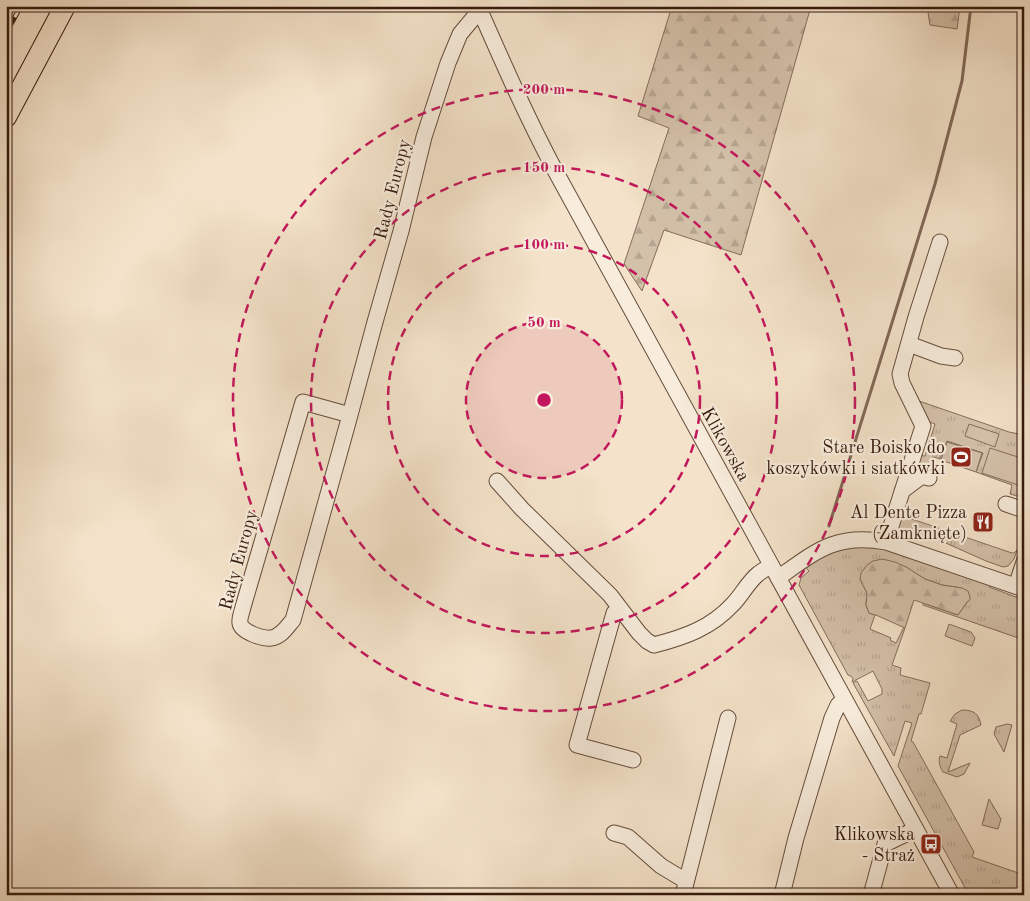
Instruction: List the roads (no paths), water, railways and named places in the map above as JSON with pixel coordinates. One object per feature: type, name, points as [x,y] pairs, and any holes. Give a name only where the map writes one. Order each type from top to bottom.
[{"type":"main road","points":[[6,117],[65,6]]},
{"type":"street","name":"Rady Europy","points":[[350,415],[303,402],[243,607],[240,624],[243,630],[259,636],[272,638],[283,632],[293,620],[350,415],[375,322],[401,231],[424,137],[448,63],[460,34],[479,8]]},
{"type":"street","name":"Klikowska","points":[[479,8],[520,102],[544,150],[952,895]]},
{"type":"street","points":[[886,542],[924,426],[902,383],[900,374],[940,242]]},
{"type":"street","points":[[909,344],[941,356],[955,358]]},
{"type":"street","points":[[902,490],[922,476],[930,475],[915,468],[909,469]]},
{"type":"street","points":[[497,481],[522,509],[610,594],[639,633],[654,645],[700,630],[734,604],[757,574],[775,572],[829,545],[842,542],[857,540],[886,542],[1020,588],[1024,562]]},
{"type":"street","points":[[1024,502],[1007,500],[1024,510]]},
{"type":"street","points":[[619,607],[614,613],[578,745],[633,760]]},
{"type":"street","points":[[782,895],[796,838],[832,718],[844,699]]},
{"type":"street","points":[[614,833],[628,837],[685,888],[728,718]]},
{"type":"street","points":[[871,895],[885,844],[916,829]]},
{"type":"waterway","points":[[829,526],[935,184],[962,81],[971,6]]},
{"type":"waterway","points":[[6,807],[10,812]]},
{"type":"railway","points":[[6,33],[21,6]]},
{"type":"place","name":"Stare Boisko do koszykówki i siatkówki","points":[[961,457]]},
{"type":"place","name":"Al Dente Pizza (Zamknięte)","points":[[983,522]]},
{"type":"place","name":"Klikowska - Straż","points":[[931,844]]}]
